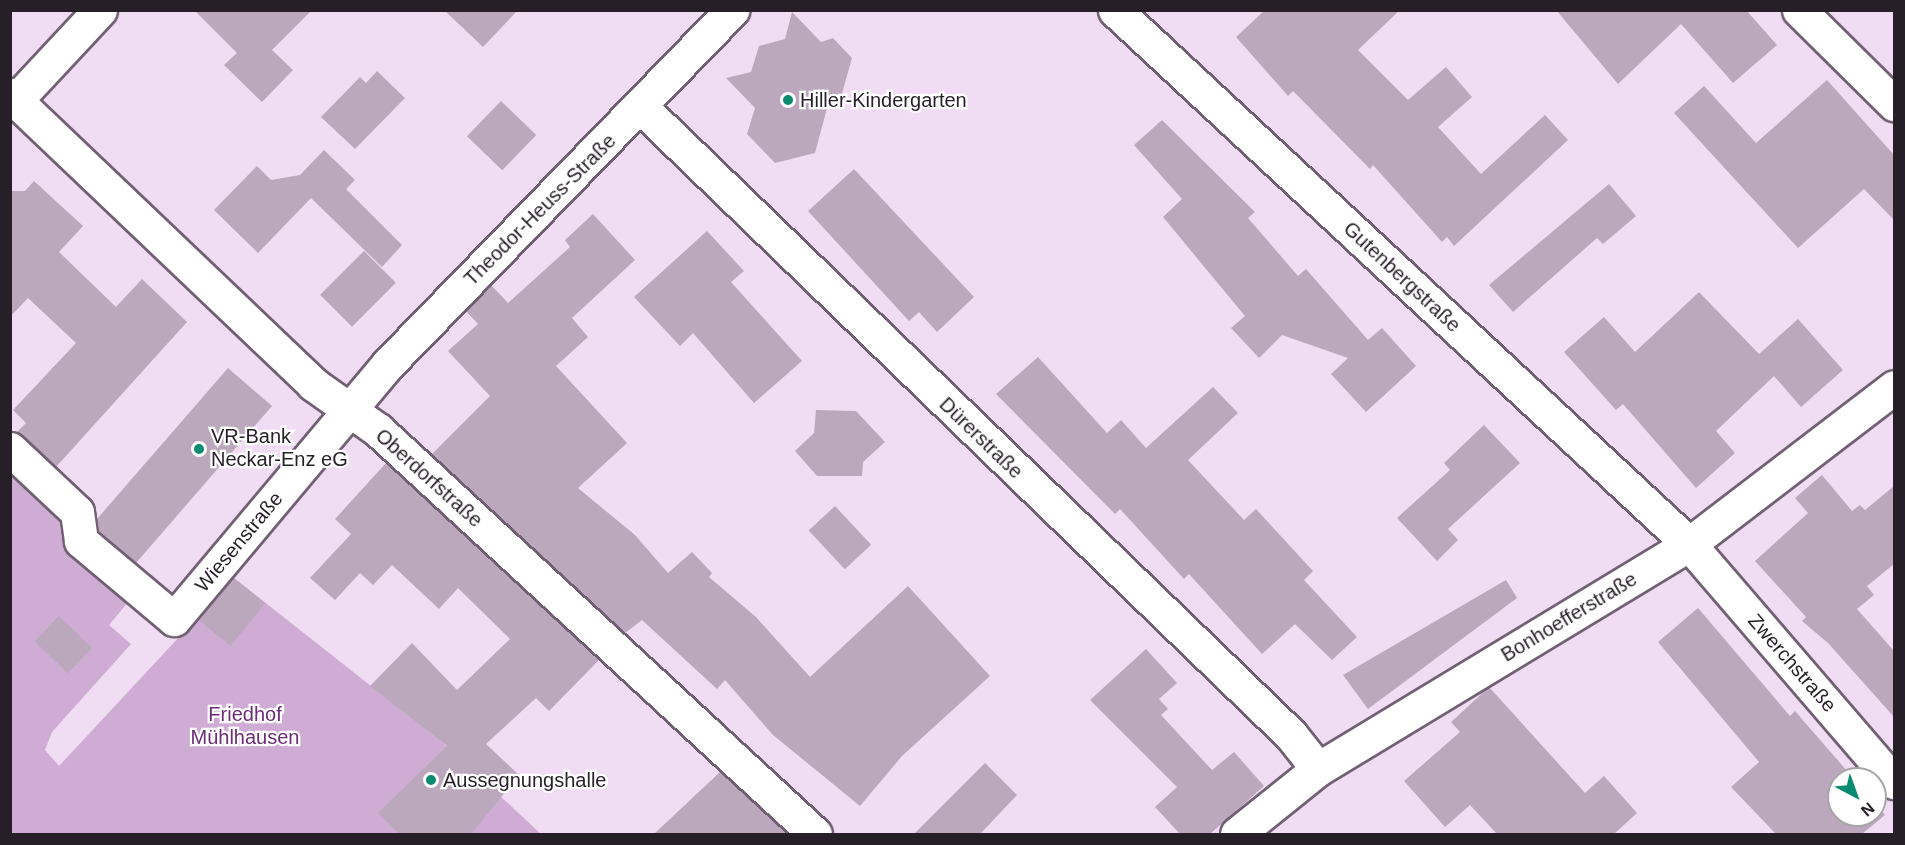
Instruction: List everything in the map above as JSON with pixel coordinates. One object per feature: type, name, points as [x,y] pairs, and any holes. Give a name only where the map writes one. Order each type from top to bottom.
[{"type":"street","name":"Oberdorfstraße","points":[[100,10],[13,97],[313,384],[350,410],[815,834]]},
{"type":"street","name":"Theodor-Heuss-Straße","points":[[350,410],[388,364],[642,108],[732,10]]},
{"type":"street","name":"Gutenbergstraße","points":[[1115,10],[1689,544]]},
{"type":"street","points":[[1799,10],[1894,104]]},
{"type":"street","name":"Dürerstraße","points":[[642,108],[1292,735],[1318,769]]},
{"type":"street","name":"Bonhoefferstraße","points":[[1237,834],[1318,769],[1689,544],[1894,387]]},
{"type":"street","name":"Wiesenstraße","points":[[10,449],[77,512],[81,541],[174,619],[350,410]]},
{"type":"street","name":"Zwerchstraße","points":[[1689,544],[1894,782]]},
{"type":"green space","name":"Friedhof Mühlhausen","points":[[10,463],[58,507],[130,600],[109,625],[131,644],[52,732],[45,750],[59,766],[234,578],[442,742],[541,834],[11,834]]},
{"type":"building","points":[[194,10],[312,10],[272,50],[293,70],[262,102],[224,65],[237,53]]},
{"type":"building","points":[[444,10],[518,10],[483,47]]},
{"type":"building","points":[[1265,10],[1400,10],[1358,50],[1408,100],[1446,67],[1472,97],[1438,127],[1481,174],[1545,115],[1568,140],[1454,246],[1447,237],[1442,242],[1373,165],[1370,169],[1293,91],[1288,96],[1236,37]]},
{"type":"building","points":[[1556,10],[1746,10],[1777,45],[1733,83],[1681,24],[1618,84]]},
{"type":"building","points":[[792,12],[821,42],[833,38],[852,58],[841,97],[829,101],[815,153],[775,163],[747,134],[755,108],[726,78],[751,72],[759,46],[785,39]]},
{"type":"building","points":[[377,71],[405,98],[355,149],[321,117],[360,77],[366,83]]},
{"type":"building","points":[[1827,80],[1894,155],[1894,220],[1864,189],[1798,248],[1674,113],[1704,86],[1756,143]]},
{"type":"building","points":[[501,101],[536,135],[502,170],[467,136]]},
{"type":"building","points":[[1162,120],[1255,212],[1248,218],[1298,276],[1306,269],[1368,340],[1382,328],[1416,366],[1366,412],[1331,374],[1348,358],[1282,335],[1259,358],[1231,328],[1245,316],[1163,217],[1182,199],[1134,145]]},
{"type":"building","points":[[324,150],[355,180],[346,189],[402,245],[382,267],[311,198],[258,253],[214,210],[257,166],[271,180],[300,175]]},
{"type":"building","points":[[854,169],[974,297],[937,332],[919,312],[909,321],[808,211]]},
{"type":"building","points":[[34,181],[83,226],[59,252],[116,307],[142,279],[187,322],[56,467],[17,432],[26,423],[13,410],[76,343],[28,298],[10,317],[11,191],[25,191]]},
{"type":"building","points":[[1609,184],[1636,216],[1603,244],[1597,238],[1513,312],[1489,285]]},
{"type":"building","points":[[593,214],[635,260],[572,318],[588,337],[556,366],[627,443],[578,488],[635,535],[668,573],[692,552],[712,573],[709,577],[756,617],[810,677],[908,586],[990,676],[902,756],[860,806],[773,735],[725,680],[717,689],[642,620],[625,633],[432,454],[490,396],[448,351],[478,324],[466,311],[491,285],[508,303],[570,247],[565,240]]},
{"type":"building","points":[[707,231],[744,271],[731,282],[802,361],[754,403],[693,333],[680,346],[634,297]]},
{"type":"building","points":[[364,251],[396,283],[352,327],[320,295]]},
{"type":"building","points":[[1699,292],[1759,354],[1798,319],[1843,370],[1801,407],[1774,376],[1716,431],[1735,453],[1696,488],[1623,404],[1616,410],[1564,352],[1604,317],[1635,352]]},
{"type":"building","points":[[1038,357],[1107,433],[1121,420],[1146,448],[1213,387],[1238,413],[1188,460],[1244,520],[1256,509],[1313,571],[1304,580],[1357,637],[1332,660],[1295,624],[1262,654],[1189,574],[1184,579],[1120,509],[1115,514],[996,394]]},
{"type":"building","points":[[228,368],[272,406],[136,563],[99,531],[97,519]]},
{"type":"building","points":[[816,410],[856,411],[885,442],[863,462],[862,476],[817,476],[795,451],[814,433]]},
{"type":"building","points":[[1484,425],[1520,463],[1448,529],[1458,540],[1437,561],[1397,518],[1450,470],[1444,463]]},
{"type":"building","points":[[386,463],[599,660],[549,711],[536,698],[486,744],[519,775],[471,834],[399,834],[378,813],[447,746],[370,686],[412,643],[457,690],[510,639],[458,588],[439,609],[392,565],[373,585],[360,573],[335,600],[310,578],[351,534],[335,519]]},
{"type":"building","points":[[1822,475],[1852,511],[1860,505],[1865,510],[1894,486],[1894,564],[1867,586],[1874,595],[1857,609],[1894,651],[1894,717],[1828,643],[1802,621],[1806,617],[1755,561],[1808,513],[1795,498]]},
{"type":"building","points":[[835,506],[871,545],[845,569],[809,531]]},
{"type":"building","points":[[234,578],[265,603],[230,646],[199,621]]},
{"type":"building","points":[[1506,580],[1517,598],[1368,709],[1343,675]]},
{"type":"building","points":[[1698,608],[1790,716],[1795,711],[1844,767],[1827,767],[1827,827],[1870,827],[1862,834],[1776,834],[1731,787],[1759,762],[1658,642]]},
{"type":"building","points":[[59,616],[92,648],[68,673],[35,641]]},
{"type":"building","points":[[1146,649],[1177,683],[1159,699],[1168,709],[1161,715],[1212,770],[1234,752],[1264,786],[1210,834],[1180,834],[1155,807],[1177,787],[1090,700]]},
{"type":"building","points":[[1489,687],[1585,793],[1604,776],[1637,813],[1614,834],[1497,834],[1470,805],[1445,827],[1404,781],[1460,732],[1451,722]]},
{"type":"building","points":[[985,763],[1017,795],[980,834],[914,834]]},
{"type":"building","points":[[720,772],[788,834],[654,834]]},
{"type":"place","name":"Hiller-Kindergarten","points":[[788,100]]},
{"type":"place","name":"VR-Bank Neckar-Enz eG","points":[[199,449]]},
{"type":"place","name":"Aussegnungshalle","points":[[431,780]]}]
